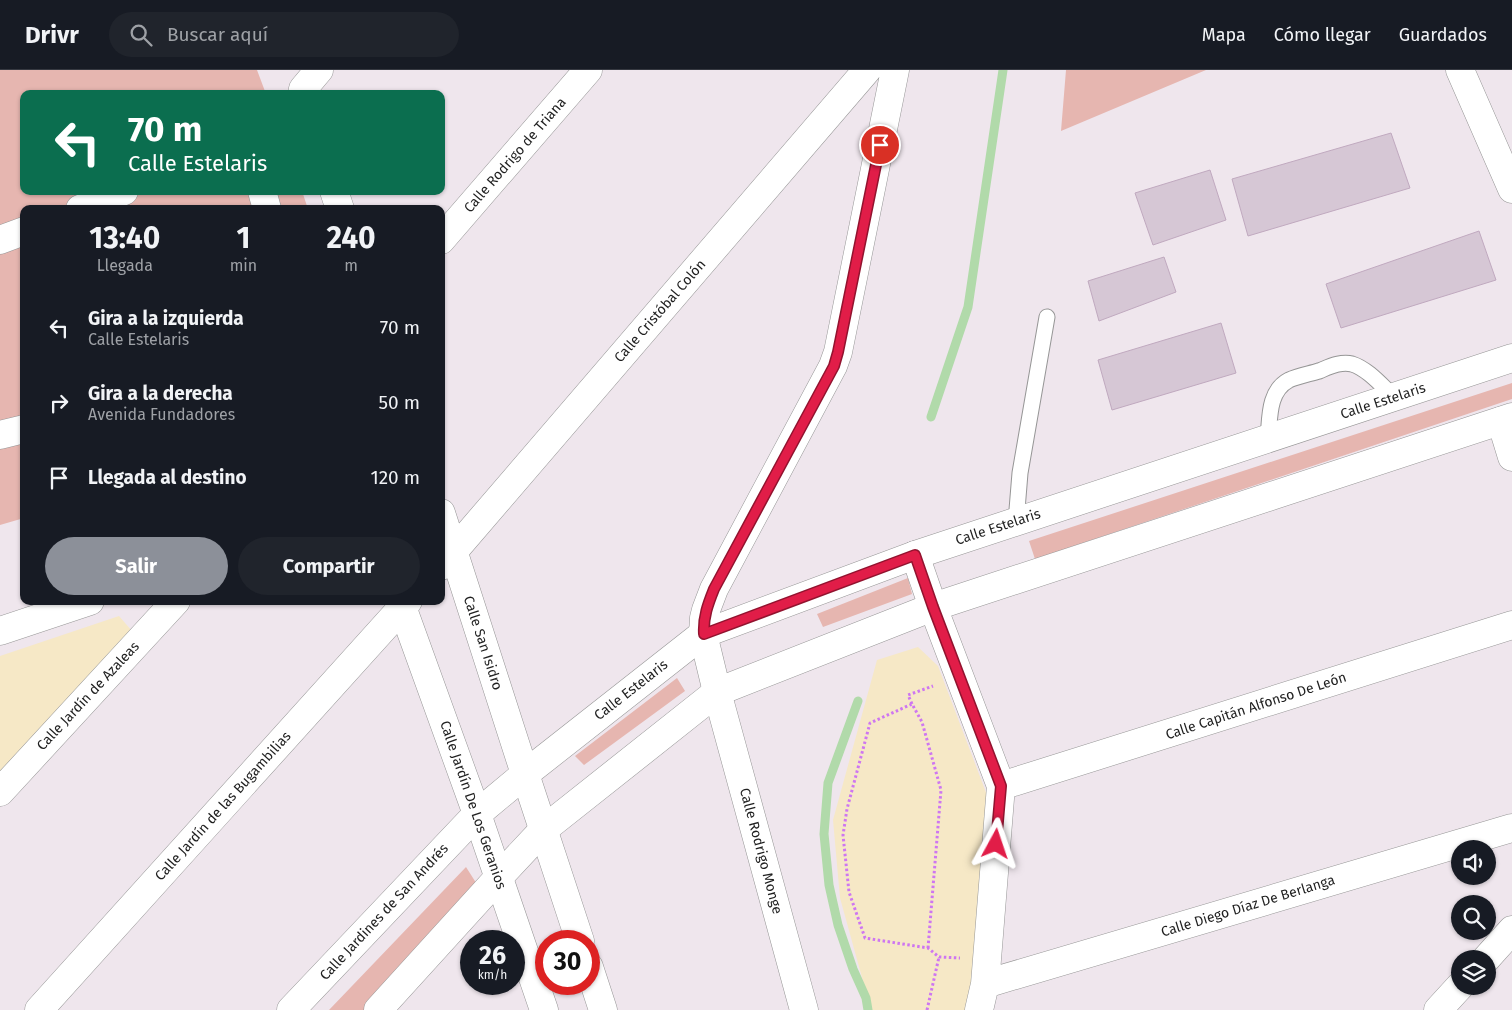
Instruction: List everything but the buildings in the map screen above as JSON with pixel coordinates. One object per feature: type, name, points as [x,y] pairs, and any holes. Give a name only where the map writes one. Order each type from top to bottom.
[{"type":"street","points":[[303,90],[319,70]]},
{"type":"street","name":"Calle Rodrigo de Triana","points":[[445,235],[588,70]]},
{"type":"street","name":"Calle Cristóbal Colón","points":[[448,559],[867,70]]},
{"type":"street","name":"Calle Rodrigo Monge","points":[[804,1010],[717,692],[703,626],[706,610],[714,589],[834,366],[895,70]]},
{"type":"street","points":[[1460,70],[1504,152],[1512,189]]},
{"type":"street","points":[[90,205],[114,195]]},
{"type":"street","points":[[0,240],[20,232]]},
{"type":"street","name":"Calle Estelaris","points":[[476,814],[704,634],[915,555],[1512,358]]},
{"type":"street","points":[[378,1010],[543,830],[717,692],[933,607],[1506,419],[1512,457]]},
{"type":"street","points":[[0,436],[20,430]]},
{"type":"street","name":"Calle San Isidro","points":[[445,539],[448,559],[525,774]]},
{"type":"street","points":[[915,555],[1001,786],[982,997]]},
{"type":"street","points":[[0,631],[78,605]]},
{"type":"street","name":"Calle Jardín de Azaleas","points":[[0,792],[172,605]]},
{"type":"street","name":"Calle Jardín de las Bugambilias","points":[[38,1010],[402,605]]},
{"type":"street","name":"Calle Jardín De Los Geranios","points":[[405,605],[544,1010]]},
{"type":"street","name":"Calle Capitán Alfonso De León","points":[[1001,786],[1512,625]]},
{"type":"street","points":[[525,774],[576,930]]},
{"type":"street","name":"Calle Jardines de San Andrés","points":[[291,1010],[476,814]]},
{"type":"street","name":"Calle Diego Díaz De Berlanga","points":[[982,997],[1512,828]]},
{"type":"street","points":[[1494,950],[1512,930]]},
{"type":"street","points":[[598,995],[603,1010]]},
{"type":"street","points":[[1438,1010],[1452,995]]},
{"type":"lane","points":[[1016,522],[1020,473],[1047,317]]},
{"type":"lane","points":[[1268,438],[1271,402],[1275,394],[1288,381],[1342,363],[1353,364],[1366,371],[1394,397]]},
{"type":"path","points":[[908,695],[922,722],[941,790],[928,948]]},
{"type":"path","points":[[912,704],[870,723],[847,809],[843,835],[849,892],[865,938],[928,948],[939,957],[927,1010]]},
{"type":"shaded area","points":[[0,70],[257,70],[264,90],[20,90],[20,195],[303,195],[307,205],[20,205],[20,519],[0,525]]},
{"type":"shaded area","points":[[1066,70],[1206,70],[1061,131]]},
{"type":"shaded area","points":[[1512,383],[1512,399],[1035,559],[1029,541]]},
{"type":"shaded area","points":[[908,578],[912,594],[823,627],[817,614]]},
{"type":"shaded area","points":[[119,616],[132,631],[0,774],[0,656]]},
{"type":"shaded area","points":[[918,647],[938,666],[987,795],[972,981],[965,1010],[871,1010],[840,898],[833,820],[877,660]]},
{"type":"shaded area","points":[[677,678],[685,691],[584,765],[575,756]]},
{"type":"shaded area","points":[[466,867],[480,889],[368,1010],[329,1010]]},
{"type":"waterway","points":[[931,417],[968,307],[1003,70]]},
{"type":"waterway","points":[[858,701],[828,783],[824,834],[829,885],[838,925],[853,969],[866,998],[868,1010]]},
{"type":"route","points":[[880,145],[834,366],[714,589],[704,618],[704,634],[915,555],[1001,786],[996,844]]}]
